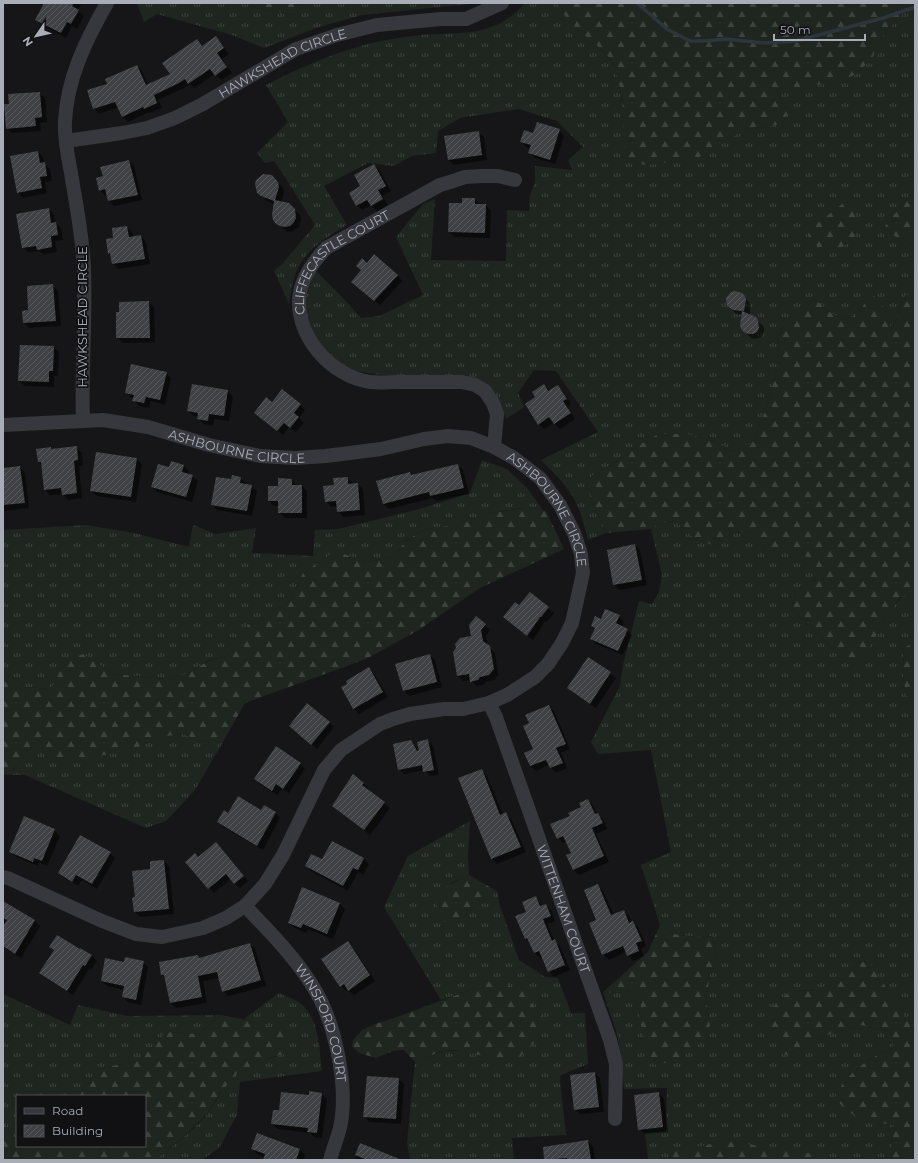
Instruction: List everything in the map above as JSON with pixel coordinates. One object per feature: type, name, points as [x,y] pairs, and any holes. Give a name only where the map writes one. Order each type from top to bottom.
[{"type":"street","name":"HAWKSHEAD CIRCLE","points":[[83,422],[82,390],[84,270],[82,236],[68,160],[65,123],[67,103],[73,74],[84,48],[107,3]]},
{"type":"street","name":"HAWKSHEAD CIRCLE","points":[[66,141],[147,128],[175,118],[203,104],[296,49],[337,35],[378,25],[441,19],[466,19],[499,6],[502,3]]},
{"type":"street","name":"CLIFFECASTLE COURT","points":[[494,447],[497,414],[493,403],[485,391],[475,384],[462,382],[370,382],[342,372],[326,360],[314,347],[305,331],[299,308],[300,292],[309,269],[326,248],[440,186],[465,177],[498,176],[515,180]]},
{"type":"street","name":"ASHBOURNE CIRCLE","points":[[3,425],[103,420],[148,428],[209,445],[260,456],[295,458],[326,456],[381,449],[424,439],[448,436],[471,438],[494,447],[514,458],[540,478],[560,505],[574,533],[581,554],[583,573],[572,623],[548,664],[535,677],[507,695],[489,702],[463,709],[437,710],[410,714],[393,719],[380,724],[341,750],[324,770],[283,855],[265,884],[245,906],[226,918],[203,928],[162,936],[136,934],[102,921],[3,877]]},
{"type":"street","name":"WITTENHAM COURT","points":[[489,702],[496,717],[610,1040],[616,1064],[616,1119]]},
{"type":"street","name":"WINSFORD COURT","points":[[245,906],[296,963],[313,985],[324,1007],[339,1057],[343,1099],[340,1128],[330,1160]]},
{"type":"green space","points":[[137,3],[246,3],[256,8],[295,15],[304,3],[480,3],[362,15],[319,27],[264,48],[232,35],[157,14],[144,22]]},
{"type":"green space","points":[[246,3],[304,3],[296,15],[256,8]]},
{"type":"green space","points":[[525,3],[558,3],[560,7],[613,62],[619,83],[624,117],[624,141],[646,165],[670,162],[745,130],[781,124],[788,114],[776,91],[873,57],[878,42],[905,10],[902,3],[915,3],[915,196],[910,195],[885,226],[892,235],[915,245],[915,292],[902,298],[899,316],[890,328],[883,307],[866,302],[855,316],[841,319],[828,311],[814,298],[804,310],[788,320],[778,336],[779,361],[765,412],[752,443],[732,451],[714,441],[686,434],[658,434],[639,445],[616,462],[593,475],[586,486],[606,533],[588,540],[580,513],[572,495],[541,460],[598,432],[556,371],[534,370],[518,393],[524,407],[506,419],[499,400],[492,391],[390,375],[373,374],[351,369],[341,364],[332,357],[317,339],[307,317],[305,306],[306,288],[315,270],[361,318],[379,316],[423,295],[396,237],[423,204],[435,199],[431,260],[506,261],[507,210],[529,211],[530,195],[535,182],[535,166],[572,170],[568,160],[583,147],[557,121],[519,109],[460,118],[438,131],[436,153],[412,156],[394,166],[368,163],[324,186],[347,225],[317,245],[305,257],[295,277],[289,304],[274,271],[283,263],[315,225],[274,161],[265,163],[257,153],[288,122],[266,85],[314,62],[364,45],[385,40],[421,35],[464,33],[490,28],[514,14]]},
{"type":"green space","points":[[558,3],[902,3],[905,10],[878,42],[873,57],[858,73],[839,82],[776,91],[788,114],[781,124],[745,130],[729,138],[696,159],[646,165],[634,163],[625,158],[620,86],[613,63],[599,47],[567,19]]},
{"type":"green space","points":[[910,195],[915,196],[915,245],[892,235],[885,226]]},
{"type":"green space","points":[[845,202],[849,203],[856,215],[854,240],[836,250],[819,249],[808,235],[811,228]]},
{"type":"green space","points":[[915,292],[915,611],[903,594],[888,613],[872,643],[857,663],[833,650],[792,609],[796,592],[818,577],[815,560],[788,549],[766,549],[752,531],[732,533],[715,546],[694,538],[675,521],[659,523],[651,529],[606,533],[586,486],[593,475],[616,462],[639,445],[658,434],[686,434],[714,441],[732,451],[752,443],[765,412],[779,361],[778,336],[788,320],[804,310],[814,298],[828,311],[841,319],[855,316],[866,302],[874,296],[883,307],[891,327],[899,316],[902,298]]},
{"type":"green space","points":[[482,460],[507,469],[527,488],[543,510],[531,507],[515,509],[492,513],[453,526],[436,527],[421,531],[405,542],[393,557],[367,562],[344,554],[315,565],[303,573],[290,601],[264,618],[251,621],[227,656],[209,660],[184,675],[167,679],[114,674],[83,654],[51,689],[25,687],[10,676],[3,684],[3,530],[86,525],[134,533],[189,547],[193,525],[216,534],[256,528],[252,553],[313,556],[315,530],[338,529],[416,510],[470,493]]},
{"type":"green space","points":[[531,507],[546,511],[564,549],[480,588],[417,631],[366,659],[245,703],[223,742],[197,740],[184,734],[158,737],[130,751],[91,757],[59,759],[47,752],[41,741],[34,744],[9,775],[3,774],[3,684],[10,676],[25,687],[51,689],[65,661],[83,654],[114,674],[167,679],[184,675],[210,660],[227,656],[251,621],[264,618],[290,601],[303,573],[332,553],[344,554],[367,562],[393,557],[405,542],[421,531],[436,527],[453,526],[492,513]]},
{"type":"green space","points":[[675,521],[694,538],[715,546],[732,533],[752,531],[766,549],[788,549],[816,560],[818,577],[796,592],[792,609],[833,650],[872,643],[888,613],[904,594],[915,611],[915,641],[904,648],[903,671],[907,694],[915,707],[915,1033],[868,961],[859,962],[844,979],[817,991],[792,990],[786,1055],[830,1034],[861,1025],[892,1033],[894,1046],[875,1056],[856,1069],[878,1123],[894,1125],[891,1160],[817,1160],[814,1154],[669,1153],[670,1160],[648,1160],[645,1133],[666,1131],[667,1088],[624,1089],[617,1034],[603,992],[619,993],[632,991],[642,999],[639,1016],[710,1026],[706,1001],[710,974],[717,956],[712,936],[695,937],[674,934],[660,925],[641,865],[671,852],[651,750],[598,754],[591,742],[620,686],[623,665],[639,601],[652,604],[659,592],[662,575],[651,529],[659,523]]},
{"type":"green space","points":[[915,641],[915,707],[907,694],[903,671],[904,648]]},
{"type":"green space","points":[[184,734],[197,740],[223,742],[195,790],[166,821],[146,828],[25,775],[9,775],[34,744],[41,741],[47,752],[130,751],[158,737]]},
{"type":"green space","points":[[470,821],[468,857],[469,875],[451,883],[457,922],[497,891],[500,906],[519,960],[545,977],[558,978],[571,1013],[585,1013],[588,1064],[561,1075],[560,1080],[566,1135],[512,1138],[514,1160],[410,1160],[407,1142],[415,1062],[444,1051],[466,1051],[481,1055],[479,983],[467,991],[441,1000],[384,907],[408,856]]},
{"type":"green space","points":[[469,875],[497,891],[457,922],[444,922],[437,907],[439,896],[447,887]]},
{"type":"green space","points":[[660,925],[674,934],[695,937],[712,936],[717,956],[710,974],[706,1001],[710,1026],[699,1044],[677,1061],[654,1065],[644,1039],[639,1016],[642,999],[632,991],[619,993],[603,992],[648,952]]},
{"type":"green space","points":[[869,961],[915,1033],[915,1160],[891,1160],[894,1125],[878,1123],[856,1117],[834,1099],[845,1081],[859,1067],[875,1056],[894,1046],[892,1033],[861,1025],[830,1034],[786,1055],[768,1031],[775,1004],[792,990],[817,991],[844,979],[859,962]]},
{"type":"green space","points":[[498,981],[524,992],[542,1017],[544,1030],[528,1049],[517,1058],[500,1060],[453,1050],[444,1051],[415,1062],[404,1050],[393,1051],[376,1058],[359,1053],[352,1046],[353,1040],[362,1030],[375,1024],[467,991],[479,983]]},
{"type":"green space","points":[[279,993],[299,1002],[312,1018],[318,1035],[322,1071],[240,1082],[237,1115],[219,1148],[202,1160],[155,1160],[183,1138],[203,1119],[226,1085],[239,1071],[270,1058],[288,1053],[252,1021],[244,1019]]},
{"type":"green space","points":[[3,994],[70,1025],[78,1005],[127,1016],[221,1015],[199,1034],[167,1032],[138,1061],[97,1069],[80,1095],[16,1095],[16,1141],[3,1122]]},
{"type":"green space","points":[[221,1015],[252,1021],[284,1032],[288,1053],[269,1058],[238,1072],[220,1093],[207,1114],[183,1137],[155,1160],[3,1160],[3,1122],[16,1141],[16,1147],[146,1147],[146,1095],[80,1095],[97,1069],[138,1061],[167,1032],[199,1034]]},
{"type":"green space","points":[[725,1141],[814,1154],[817,1160],[670,1160],[669,1153]]},
{"type":"building","points":[[44,3],[74,3],[72,6],[79,10],[71,24],[67,22],[61,33],[35,20]]},
{"type":"building","points":[[216,36],[224,48],[217,53],[227,67],[215,76],[210,69],[188,84],[185,79],[154,95],[157,103],[144,109],[143,107],[122,117],[115,102],[93,109],[87,90],[107,84],[105,79],[137,65],[146,85],[170,74],[162,63],[197,39],[202,46]]},
{"type":"building","points":[[40,92],[42,117],[35,118],[36,126],[6,129],[4,104],[9,104],[8,94]]},
{"type":"building","points":[[537,122],[560,129],[550,160],[528,153],[531,145],[520,142],[524,130],[533,133]]},
{"type":"building","points":[[479,131],[482,155],[448,160],[444,136]]},
{"type":"building","points":[[38,151],[40,163],[45,162],[47,176],[40,177],[42,188],[17,193],[10,156]]},
{"type":"building","points":[[129,160],[138,195],[108,201],[105,189],[99,191],[96,178],[103,176],[100,167]]},
{"type":"building","points":[[374,164],[386,186],[378,190],[383,199],[371,206],[367,200],[356,206],[349,193],[360,186],[354,175]]},
{"type":"building","points":[[263,174],[272,175],[278,182],[279,187],[275,200],[289,203],[295,209],[296,218],[290,226],[285,227],[276,224],[272,215],[274,201],[257,193],[255,184],[256,180]]},
{"type":"building","points":[[462,198],[475,198],[475,204],[486,204],[485,233],[448,232],[449,203],[462,203]]},
{"type":"building","points":[[49,208],[51,223],[56,222],[58,235],[51,236],[52,247],[37,250],[36,246],[22,248],[16,214]]},
{"type":"building","points":[[127,226],[129,237],[141,235],[145,259],[112,264],[110,253],[108,254],[106,239],[113,238],[112,228]]},
{"type":"building","points":[[374,254],[398,275],[374,301],[351,282],[361,270],[356,266],[362,258],[367,263]]},
{"type":"building","points":[[53,284],[56,321],[23,323],[22,311],[28,310],[27,286]]},
{"type":"building","points":[[735,291],[742,293],[745,296],[746,300],[744,311],[733,310],[727,306],[726,298],[731,292]]},
{"type":"building","points":[[149,301],[150,338],[116,338],[116,312],[119,312],[119,302]]},
{"type":"building","points":[[742,311],[756,317],[759,328],[757,332],[749,334],[742,330],[740,326]]},
{"type":"building","points":[[20,345],[54,346],[53,371],[49,371],[49,382],[18,381]]},
{"type":"building","points":[[131,364],[167,372],[160,400],[146,397],[144,403],[132,401],[134,395],[125,393]]},
{"type":"building","points":[[192,384],[228,390],[224,416],[209,414],[208,421],[197,419],[198,413],[187,411]]},
{"type":"building","points":[[544,384],[548,391],[558,385],[567,399],[563,401],[571,413],[554,424],[549,417],[538,425],[525,404],[535,397],[532,392]]},
{"type":"building","points":[[282,389],[301,404],[294,413],[299,417],[290,428],[284,423],[277,431],[254,413],[266,397],[272,402]]},
{"type":"building","points":[[77,446],[78,460],[74,461],[77,493],[62,495],[61,488],[44,490],[41,462],[38,462],[36,449]]},
{"type":"building","points":[[96,452],[137,458],[131,497],[90,491]]},
{"type":"building","points":[[171,461],[184,465],[182,472],[193,475],[186,497],[151,487],[158,464],[169,467]]},
{"type":"building","points":[[458,464],[464,488],[430,496],[429,492],[383,504],[376,481],[410,472],[411,475]]},
{"type":"building","points":[[20,466],[25,503],[3,505],[3,468]]},
{"type":"building","points":[[232,475],[241,477],[240,483],[252,485],[247,511],[211,505],[216,477],[231,479]]},
{"type":"building","points":[[348,477],[348,484],[358,483],[360,510],[337,512],[336,501],[325,502],[323,486],[334,485],[333,478]]},
{"type":"building","points":[[278,478],[292,479],[292,485],[302,485],[302,513],[278,513],[278,501],[268,501],[268,486],[278,486]]},
{"type":"building","points":[[635,544],[642,580],[613,585],[607,550]]},
{"type":"building","points":[[530,592],[549,607],[527,636],[503,617],[515,602],[519,605]]},
{"type":"building","points":[[605,609],[620,615],[616,623],[628,629],[618,651],[590,639],[595,628],[591,626],[595,616],[601,619]]},
{"type":"building","points":[[476,616],[486,624],[481,630],[483,641],[490,646],[494,669],[489,675],[480,677],[478,680],[470,682],[469,674],[457,676],[453,652],[456,648],[455,644],[460,638],[471,636],[469,625]]},
{"type":"building","points":[[430,654],[437,682],[403,691],[395,664]]},
{"type":"building","points":[[588,657],[611,672],[590,704],[567,688]]},
{"type":"building","points":[[369,667],[383,692],[353,709],[341,687],[347,684],[346,681]]},
{"type":"building","points":[[307,703],[330,722],[311,745],[289,726]]},
{"type":"building","points":[[549,705],[566,744],[556,748],[563,763],[550,768],[546,760],[530,766],[524,753],[533,749],[523,726],[529,723],[525,715]]},
{"type":"building","points":[[428,739],[434,770],[423,772],[422,765],[398,770],[393,744],[411,740],[417,751],[419,750],[417,742]]},
{"type":"building","points":[[276,746],[301,763],[283,789],[276,784],[272,791],[254,779]]},
{"type":"building","points":[[482,769],[500,815],[506,812],[521,847],[491,859],[458,778]]},
{"type":"building","points":[[353,774],[364,783],[362,785],[385,802],[364,830],[332,806]]},
{"type":"building","points":[[238,796],[261,810],[264,805],[276,812],[257,846],[217,822],[224,810],[228,813]]},
{"type":"building","points":[[588,799],[595,814],[598,813],[603,823],[592,828],[604,856],[573,870],[566,855],[571,853],[563,836],[557,839],[550,824],[570,816],[568,813],[581,807],[579,803]]},
{"type":"building","points":[[24,816],[55,829],[42,861],[34,858],[33,862],[9,852]]},
{"type":"building","points":[[80,835],[111,852],[92,884],[76,875],[72,882],[58,873]]},
{"type":"building","points":[[332,841],[364,858],[358,870],[353,868],[343,886],[305,866],[311,854],[322,859]]},
{"type":"building","points":[[216,842],[244,876],[234,884],[226,874],[208,889],[185,862],[195,853],[198,857]]},
{"type":"building","points":[[164,860],[169,909],[134,912],[132,898],[135,897],[132,871],[150,869],[151,861]]},
{"type":"building","points":[[598,884],[611,915],[624,910],[629,923],[633,921],[642,941],[636,943],[639,951],[627,956],[623,946],[602,955],[589,923],[596,920],[584,890]]},
{"type":"building","points":[[302,887],[340,903],[327,934],[303,924],[301,928],[288,923]]},
{"type":"building","points":[[536,896],[540,906],[546,904],[551,916],[543,919],[552,941],[555,939],[565,965],[548,972],[539,951],[534,953],[527,938],[525,939],[515,916],[526,912],[522,902]]},
{"type":"building","points":[[3,901],[35,920],[15,954],[3,946],[3,926],[7,920],[3,918]]},
{"type":"building","points":[[57,935],[92,955],[85,966],[83,965],[67,991],[39,973],[54,950],[49,947]]},
{"type":"building","points":[[348,941],[370,975],[348,991],[344,984],[340,987],[321,959]]},
{"type":"building","points":[[250,943],[261,980],[222,992],[217,972],[198,976],[202,997],[170,1003],[164,975],[161,975],[159,962],[198,955],[199,958]]},
{"type":"building","points":[[125,957],[144,961],[136,1000],[122,997],[124,986],[101,981],[105,958],[124,962]]},
{"type":"building","points":[[595,1072],[599,1107],[574,1110],[570,1075]]},
{"type":"building","points":[[367,1076],[399,1078],[396,1119],[363,1117]]},
{"type":"building","points":[[309,1091],[322,1093],[317,1133],[307,1132],[308,1128],[271,1124],[273,1110],[279,1110],[281,1092],[309,1095]]},
{"type":"building","points":[[659,1092],[663,1127],[638,1130],[634,1095]]},
{"type":"building","points":[[257,1133],[300,1149],[296,1160],[263,1160],[265,1154],[251,1149]]},
{"type":"building","points":[[588,1140],[591,1160],[567,1160],[567,1158],[544,1160],[543,1147]]},
{"type":"building","points":[[360,1143],[402,1160],[367,1160],[355,1155]]},
{"type":"waterway","points":[[637,3],[667,29],[690,41],[726,39],[765,43],[796,41],[883,18],[915,7]]}]
